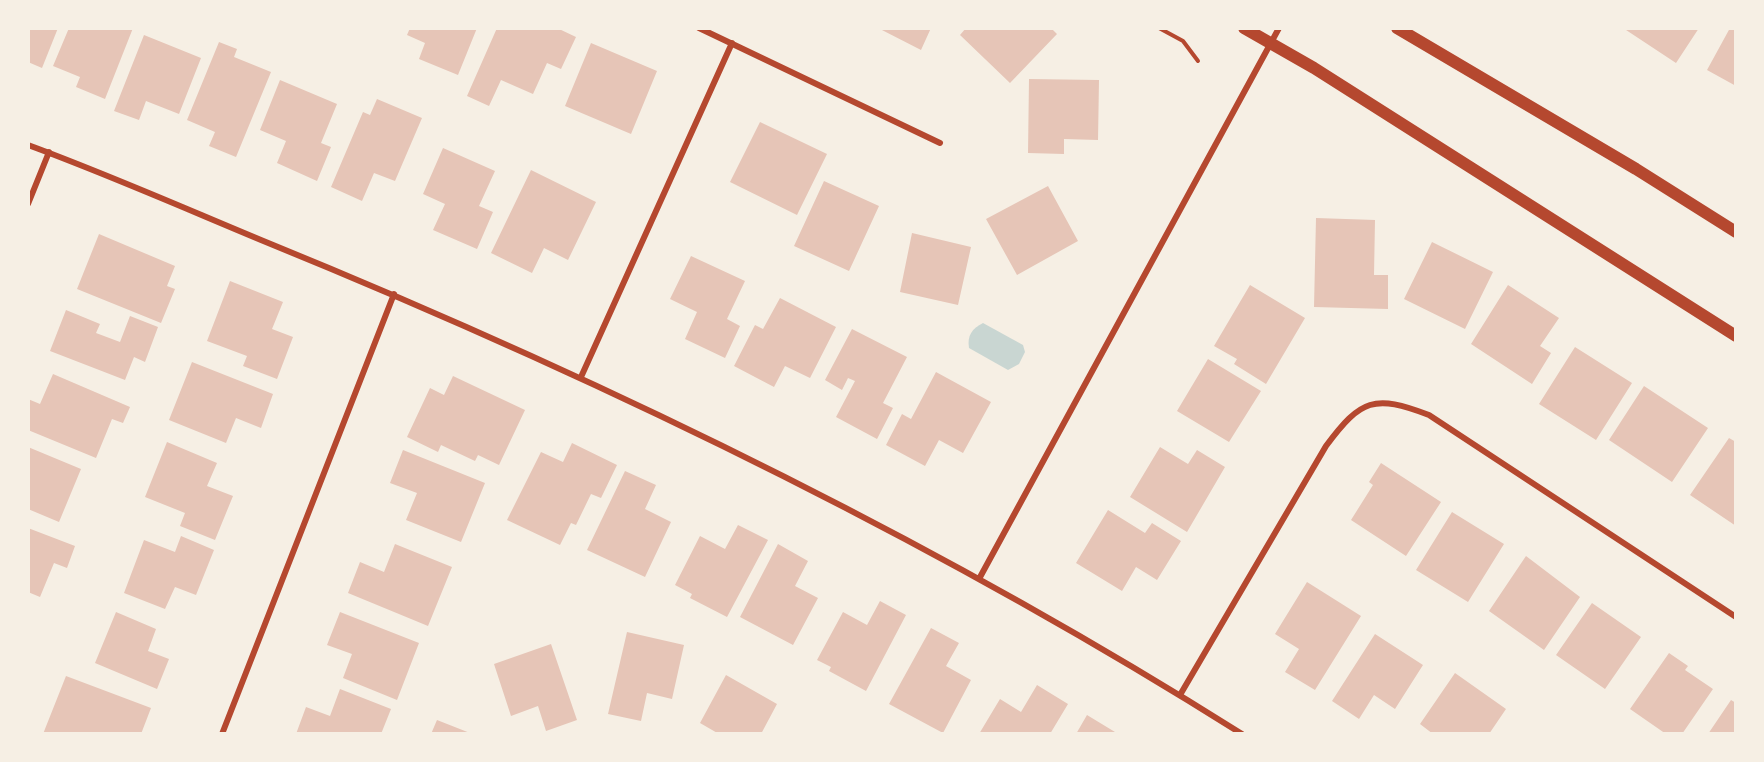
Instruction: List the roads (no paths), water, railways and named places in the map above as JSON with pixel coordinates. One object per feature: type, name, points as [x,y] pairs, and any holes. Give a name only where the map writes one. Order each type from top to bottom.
[{"type":"main road","points":[[1244,28],[1324,74],[1736,336]]},
{"type":"main road","points":[[1397,28],[1636,169],[1736,232]]},
{"type":"street","points":[[699,28],[940,143]]},
{"type":"street","points":[[979,579],[1280,28]]},
{"type":"street","points":[[581,377],[732,43]]},
{"type":"street","points":[[28,145],[394,294],[581,377],[769,468],[979,579],[1180,695],[1242,734]]},
{"type":"street","points":[[28,204],[49,152]]},
{"type":"street","points":[[222,734],[394,294]]},
{"type":"street","points":[[1180,695],[1326,446],[1343,422],[1367,404],[1397,402],[1429,415],[1736,617]]}]
